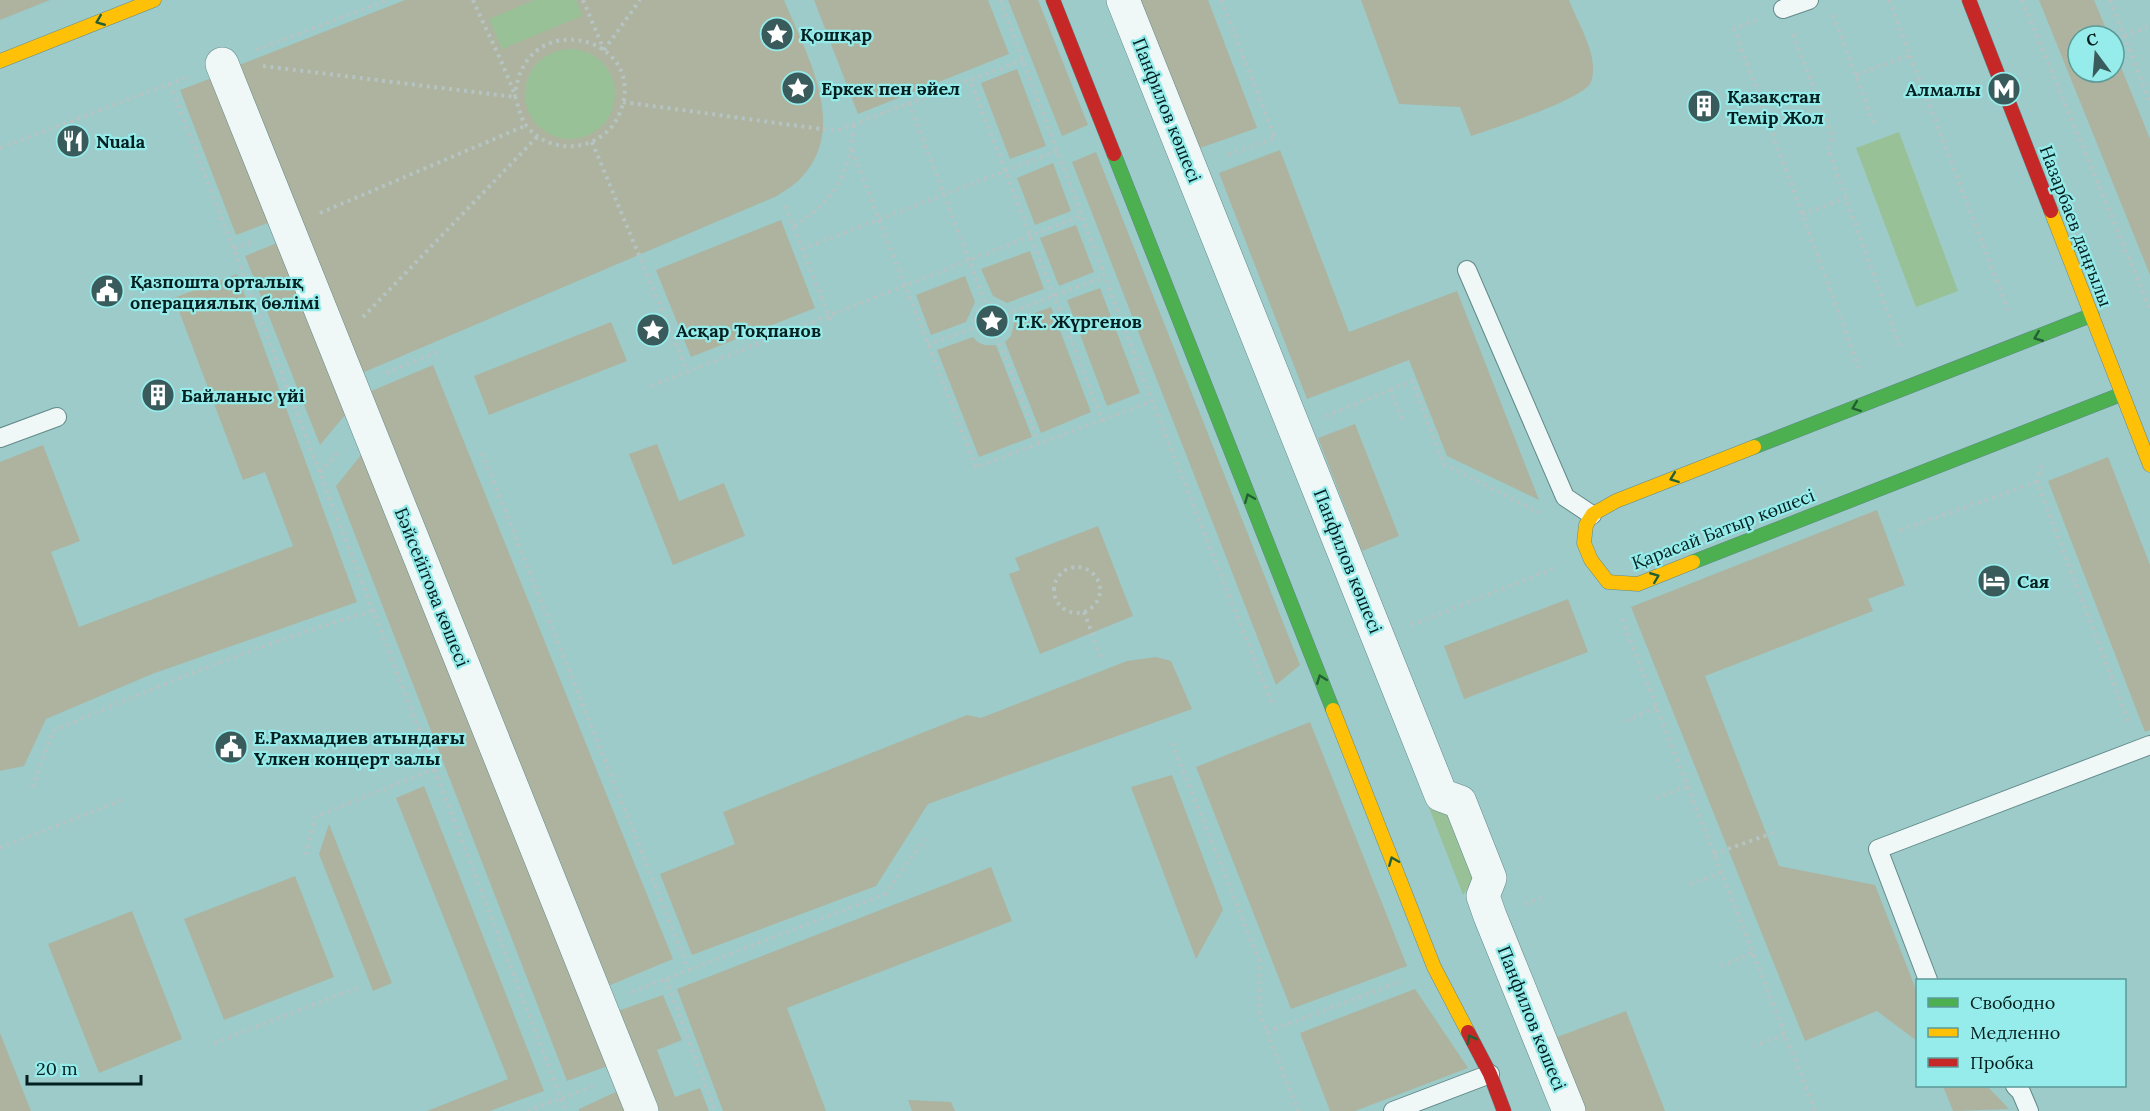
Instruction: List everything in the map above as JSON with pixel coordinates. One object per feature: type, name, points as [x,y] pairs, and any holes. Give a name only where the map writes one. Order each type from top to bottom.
[{"type":"street","points":[[0,61],[154,0]]},
{"type":"street","points":[[1053,0],[1434,967],[1490,1074],[1504,1111]]},
{"type":"street","name":"Панфилов көшесі","points":[[1123,0],[1441,795],[1460,802],[1490,878],[1483,896],[1490,916],[1569,1111]]},
{"type":"street","name":"Назарбаев даңғылы","points":[[1969,0],[2150,465]]},
{"type":"street","name":"Бәйсейітова көшесі","points":[[222,64],[642,1111]]},
{"type":"street","points":[[1608,582],[1587,557],[1584,534],[1592,515],[1616,501],[2092,315]]},
{"type":"street","name":"Қарасай Батыр көшесі","points":[[1608,582],[1638,584],[2122,394]]},
{"type":"lane","points":[[1783,9],[1809,0]]},
{"type":"lane","points":[[1467,270],[1565,497],[1592,515]]},
{"type":"lane","points":[[0,438],[57,417]]},
{"type":"lane","points":[[1927,979],[1878,849],[2144,746]]},
{"type":"lane","points":[[1392,1111],[1490,1074]]},
{"type":"lane","points":[[2016,1087],[2022,1092],[2028,1111]]},
{"type":"path","points":[[473,0],[515,97],[519,114],[538,136],[561,146],[579,146],[592,142],[610,129],[620,114],[623,102],[623,79],[615,62],[604,50],[587,41],[570,38],[552,41],[536,50],[524,62],[516,79],[515,97]]},
{"type":"path","points":[[583,0],[604,50]]},
{"type":"path","points":[[604,50],[640,0]]},
{"type":"path","points":[[1000,0],[1080,216],[1272,704]]},
{"type":"path","points":[[1190,168],[1275,138],[1221,0]]},
{"type":"path","points":[[1889,0],[2021,344]]},
{"type":"path","points":[[2022,0],[2150,309]]},
{"type":"path","points":[[2110,0],[2119,24]]},
{"type":"path","points":[[1863,379],[1734,29],[1783,9],[1833,138],[1828,150],[1913,385]]},
{"type":"path","points":[[1831,11],[1875,127]]},
{"type":"path","points":[[2126,35],[2150,26]]},
{"type":"path","points":[[2126,41],[2150,102]]},
{"type":"path","points":[[1856,75],[1910,55]]},
{"type":"path","points":[[623,102],[836,131],[1023,60]]},
{"type":"path","points":[[222,64],[226,62],[515,97]]},
{"type":"path","points":[[970,80],[1102,420]]},
{"type":"path","points":[[170,84],[566,1111]]},
{"type":"path","points":[[909,103],[986,305]]},
{"type":"path","points":[[286,227],[527,125]]},
{"type":"path","points":[[794,226],[815,213],[831,196],[844,173],[852,150],[854,125]]},
{"type":"path","points":[[334,346],[538,136]]},
{"type":"path","points":[[592,142],[687,371]]},
{"type":"path","points":[[852,150],[976,467],[1152,401]]},
{"type":"path","points":[[802,249],[1057,151]]},
{"type":"path","points":[[1802,214],[1846,198]]},
{"type":"path","points":[[785,206],[832,324]]},
{"type":"path","points":[[651,386],[1080,216]]},
{"type":"path","points":[[224,240],[230,238]]},
{"type":"path","points":[[1006,314],[1104,277]]},
{"type":"path","points":[[986,305],[1001,307],[1006,314],[1007,323],[1004,330],[997,336],[981,334],[976,327],[978,311],[986,305]]},
{"type":"path","points":[[927,345],[976,327]]},
{"type":"path","points":[[997,336],[1040,443]]},
{"type":"path","points":[[352,387],[440,351]]},
{"type":"path","points":[[1295,429],[1412,381],[1444,464],[1548,518]]},
{"type":"path","points":[[1390,390],[1403,420]]},
{"type":"path","points":[[2050,421],[2037,482],[2144,746]]},
{"type":"path","points":[[482,453],[689,970]]},
{"type":"path","points":[[1900,530],[2037,482]]},
{"type":"path","points":[[1070,567],[1083,567],[1093,573],[1100,583],[1100,595],[1094,606],[1084,612],[1071,612],[1061,606],[1055,596],[1054,585],[1060,574],[1070,567]]},
{"type":"path","points":[[1608,582],[1815,1111]]},
{"type":"path","points":[[32,787],[53,731],[168,682],[298,632],[373,611]]},
{"type":"path","points":[[1084,612],[1101,658]]},
{"type":"path","points":[[1626,721],[1656,707]]},
{"type":"path","points":[[1172,743],[1258,960],[1260,1014],[1298,1111]]},
{"type":"path","points":[[306,855],[315,817],[434,769]]},
{"type":"path","points":[[1656,798],[1688,786]]},
{"type":"path","points":[[0,848],[122,800]]},
{"type":"path","points":[[1714,854],[1776,832]]},
{"type":"path","points":[[600,1004],[885,894],[925,839]]},
{"type":"path","points":[[1690,884],[1721,873]]},
{"type":"path","points":[[1721,966],[1753,953]]},
{"type":"path","points":[[1267,1032],[1411,977]]},
{"type":"path","points":[[666,978],[715,1111]]},
{"type":"path","points":[[214,1043],[357,988]]},
{"type":"path","points":[[1753,1046],[1785,1035]]},
{"type":"path","points":[[527,1111],[627,1073]]},
{"type":"shaded area","points":[[0,0],[50,0],[0,20]]},
{"type":"shaded area","points":[[405,0],[784,0],[812,67],[819,91],[823,115],[822,138],[814,160],[799,180],[777,196],[362,373],[234,67]],"holes":[[[587,52],[609,74],[612,83],[612,103],[604,123]]]},
{"type":"shaded area","points":[[534,0],[576,0],[582,16],[502,49],[489,19]]},
{"type":"shaded area","points":[[814,0],[988,0],[1009,54],[858,114]]},
{"type":"shaded area","points":[[1008,0],[1038,0],[1088,125],[1062,136]]},
{"type":"shaded area","points":[[1139,0],[1208,0],[1257,128],[1200,148]]},
{"type":"shaded area","points":[[1361,0],[1569,0],[1591,53],[1593,70],[1590,84],[1582,91],[1553,106],[1471,136],[1460,107],[1399,104]]},
{"type":"shaded area","points":[[2039,0],[2094,0],[2104,24],[2066,24],[2066,67]]},
{"type":"shaded area","points":[[570,49],[587,53],[602,62],[611,77],[615,94],[611,111],[602,126],[587,135],[570,139],[553,135],[538,126],[529,111],[525,94],[529,77],[538,62],[553,53]]},
{"type":"shaded area","points":[[1017,69],[1046,146],[1010,159],[981,83]]},
{"type":"shaded area","points":[[217,76],[273,221],[236,235],[180,90]]},
{"type":"shaded area","points":[[2126,80],[2150,139],[2150,275],[2073,84],[2126,84]]},
{"type":"shaded area","points":[[1899,132],[1958,291],[1916,307],[1856,148]]},
{"type":"shaded area","points":[[1280,150],[1349,332],[1457,291],[1539,500],[1447,456],[1409,360],[1307,399],[1219,173]]},
{"type":"shaded area","points":[[1096,152],[1300,665],[1276,685],[1072,162]]},
{"type":"shaded area","points":[[1053,163],[1071,211],[1035,225],[1017,178]]},
{"type":"shaded area","points":[[781,220],[815,308],[691,357],[656,270]]},
{"type":"shaded area","points":[[1076,225],[1094,272],[1059,286],[1040,238]]},
{"type":"shaded area","points":[[282,241],[350,409],[320,445],[245,256]]},
{"type":"shaded area","points":[[1030,251],[1044,289],[1007,303],[993,296],[981,269]]},
{"type":"shaded area","points":[[237,274],[357,602],[152,674],[46,719],[24,766],[0,771],[0,462],[43,445],[80,541],[51,552],[79,627],[293,546],[265,472],[243,480],[174,298]]},
{"type":"shaded area","points":[[965,276],[975,302],[966,322],[931,335],[916,295]]},
{"type":"shaded area","points":[[1100,288],[1140,393],[1107,406],[1067,300]]},
{"type":"shaded area","points":[[1051,307],[1091,412],[1041,433],[1005,342],[1011,336],[1015,320]]},
{"type":"shaded area","points":[[611,322],[627,361],[489,415],[474,376]]},
{"type":"shaded area","points":[[973,337],[983,344],[996,345],[1032,437],[979,457],[937,350]]},
{"type":"shaded area","points":[[433,365],[673,959],[608,986],[369,392]]},
{"type":"shaded area","points":[[1355,424],[1399,536],[1362,551],[1318,438]]},
{"type":"shaded area","points":[[657,444],[679,501],[724,483],[745,536],[673,565],[629,454]]},
{"type":"shaded area","points":[[365,450],[613,1064],[567,1081],[336,486]]},
{"type":"shaded area","points":[[2108,457],[2150,565],[2150,730],[2145,732],[2048,481]]},
{"type":"shaded area","points":[[1877,510],[1905,585],[1868,599],[1873,611],[1705,676],[1779,866],[1875,885],[1916,989],[1916,1040],[1877,1011],[1805,1041],[1631,607]]},
{"type":"shaded area","points":[[1098,526],[1133,616],[1040,654],[1009,574],[1020,570],[1015,558]]},
{"type":"shaded area","points":[[1568,599],[1588,652],[1464,699],[1444,646]]},
{"type":"shaded area","points":[[1156,657],[1171,661],[1192,709],[928,804],[876,886],[692,955],[660,874],[735,844],[723,812],[967,715],[981,718],[1127,661]]},
{"type":"shaded area","points":[[1310,722],[1407,966],[1291,1009],[1196,767]]},
{"type":"shaded area","points":[[1172,775],[1223,910],[1196,959],[1131,787]]},
{"type":"shaded area","points":[[424,786],[544,1091],[490,1111],[427,1111],[508,1079],[396,798]]},
{"type":"shaded area","points":[[1428,805],[1454,809],[1479,873],[1463,895]]},
{"type":"shaded area","points":[[329,824],[392,983],[373,991],[319,854]]},
{"type":"shaded area","points":[[991,867],[1012,921],[787,1008],[826,1111],[723,1111],[677,989]]},
{"type":"shaded area","points":[[295,876],[334,977],[224,1020],[184,919]]},
{"type":"shaded area","points":[[132,911],[182,1039],[99,1073],[48,944]]},
{"type":"shaded area","points":[[1415,989],[1468,1068],[1355,1111],[1330,1111],[1300,1033]]},
{"type":"shaded area","points":[[663,995],[682,1040],[657,1050],[675,1097],[700,1088],[709,1111],[657,1111],[618,1011]]},
{"type":"shaded area","points":[[1626,1011],[1665,1111],[1582,1111],[1552,1039]]},
{"type":"shaded area","points":[[0,1033],[31,1111],[0,1111]]},
{"type":"shaded area","points":[[1943,1087],[1988,1087],[2009,1109],[1953,1111]]},
{"type":"shaded area","points":[[618,1091],[626,1111],[579,1111],[579,1109]]},
{"type":"shaded area","points":[[908,1100],[951,1102],[955,1111],[912,1111]]},
{"type":"traffic: fast","points":[[1114,154],[1333,710]]},
{"type":"traffic: fast","points":[[1754,447],[2092,315]]},
{"type":"traffic: fast","points":[[1693,562],[2122,394]]},
{"type":"traffic: slow","points":[[0,61],[154,0]]},
{"type":"traffic: slow","points":[[2051,211],[2150,465]]},
{"type":"traffic: slow","points":[[1693,562],[1638,584],[1608,582],[1591,560],[1584,543],[1586,525],[1593,514],[1616,501],[1754,447]]},
{"type":"traffic: slow","points":[[1333,710],[1434,967],[1468,1032]]},
{"type":"traffic: jam","points":[[1053,0],[1114,154]]},
{"type":"traffic: jam","points":[[1969,0],[2051,211]]},
{"type":"traffic: jam","points":[[1468,1032],[1490,1074],[1504,1111]]},
{"type":"place","name":"Қошқар","points":[[777,34]]},
{"type":"place","name":"Еркек пен әйел","points":[[798,88]]},
{"type":"place","name":"Алмалы","points":[[2004,89]]},
{"type":"place","name":"Қазақстан Темір Жол","points":[[1704,106]]},
{"type":"place","name":"Nuala","points":[[73,141]]},
{"type":"place","name":"Қазпошта орталық операциялық бөлімі","points":[[107,291]]},
{"type":"place","name":"Т.К. Жүргенов","points":[[992,321]]},
{"type":"place","name":"Асқар Тоқпанов","points":[[653,330]]},
{"type":"place","name":"Байланыс үйі","points":[[158,395]]},
{"type":"place","name":"Сая","points":[[1994,581]]},
{"type":"place","name":"Е.Рахмадиев атындағы Үлкен концерт залы","points":[[231,747]]}]
